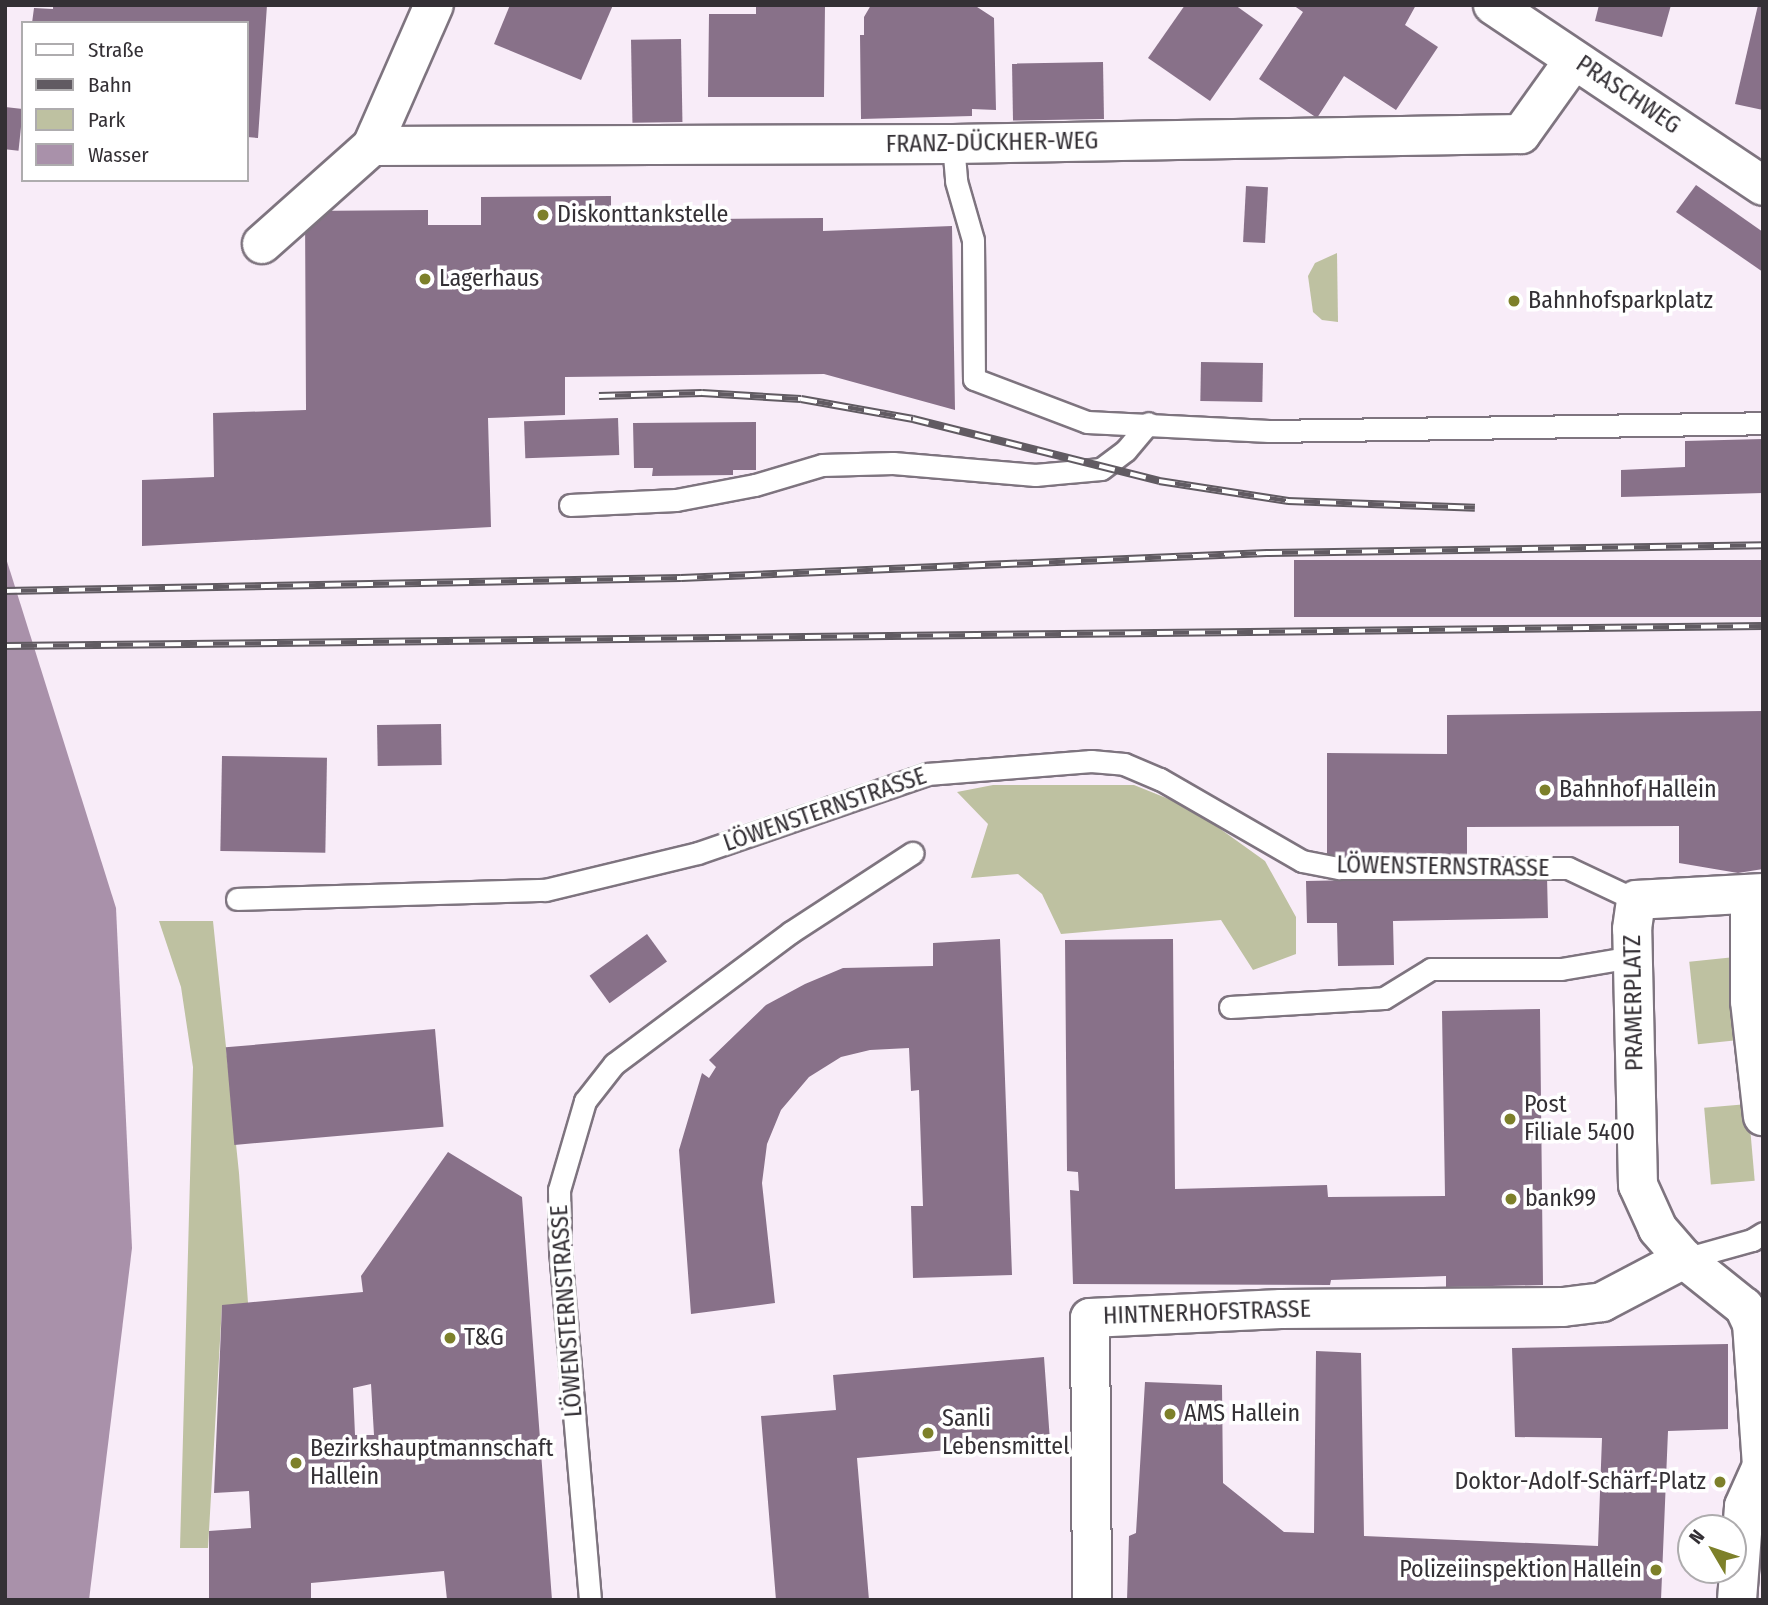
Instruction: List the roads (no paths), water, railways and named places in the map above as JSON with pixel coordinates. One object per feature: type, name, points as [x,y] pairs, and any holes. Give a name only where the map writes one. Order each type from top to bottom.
[{"type":"street","points":[[262,244],[372,146],[435,5]]},
{"type":"street","name":"PRASCHWEG","points":[[1493,5],[1763,186]]},
{"type":"street","name":"FRANZ-DÜCKHER-WEG","points":[[372,146],[953,144],[1521,134],[1574,60]]},
{"type":"street","points":[[1756,893],[1750,1001],[1763,1116]]},
{"type":"street","name":"LÖWENSTERNSTRASSE","points":[[1636,900],[1756,893]]},
{"type":"street","name":"PRAMERPLATZ","points":[[1636,900],[1632,957],[1638,1185],[1658,1228],[1684,1259],[1744,1307],[1752,1324],[1762,1436]]},
{"type":"street","name":"HINTNERHOFSTRASSE","points":[[1092,1600],[1090,1318],[1281,1309],[1563,1307],[1602,1302],[1684,1259]]},
{"type":"street","points":[[1737,1600],[1744,1506],[1762,1466],[1762,1436]]},
{"type":"lane","points":[[953,144],[956,181],[973,240],[974,379],[1087,422],[1269,431],[1763,423]]},
{"type":"lane","points":[[570,505],[676,500],[755,485],[822,464],[893,463],[1035,475],[1101,469],[1126,450],[1149,423]]},
{"type":"lane","name":"LÖWENSTERNSTRASSE","points":[[237,899],[545,890],[698,853],[927,774],[1091,761],[1124,764],[1160,779],[1302,861],[1339,868],[1568,868],[1636,900]]},
{"type":"lane","name":"LÖWENSTERNSTRASSE","points":[[590,1600],[559,1215],[559,1190],[585,1101],[625,1056],[791,932],[912,853]]},
{"type":"lane","points":[[1230,1007],[1384,998],[1431,969],[1561,970],[1632,957]]},
{"type":"lane","points":[[1684,1259],[1752,1240],[1763,1233]]},
{"type":"water","points":[[5,555],[116,908],[132,1248],[89,1600],[5,1600]]},
{"type":"railway","points":[[599,396],[702,393],[801,399],[913,419],[1159,481],[1288,501],[1475,508]]},
{"type":"railway","points":[[5,591],[681,578],[1266,553],[1763,545]]},
{"type":"railway","points":[[5,646],[1763,626]]},
{"type":"place","name":"Diskonttankstelle","points":[[543,215]]},
{"type":"place","name":"Lagerhaus","points":[[425,279]]},
{"type":"place","name":"Bahnhofsparkplatz","points":[[1514,301]]},
{"type":"place","name":"Bahnhof Hallein","points":[[1545,790]]},
{"type":"place","name":"Post Filiale 5400","points":[[1510,1119]]},
{"type":"place","name":"bank99","points":[[1511,1199]]},
{"type":"place","name":"T&G","points":[[450,1338]]},
{"type":"place","name":"AMS Hallein","points":[[1170,1414]]},
{"type":"place","name":"Sanli Lebensmittel","points":[[928,1433]]},
{"type":"place","name":"Bezirkshauptmannschaft Hallein","points":[[296,1463]]},
{"type":"place","name":"Doktor-Adolf-Schärf-Platz","points":[[1720,1482]]},
{"type":"place","name":"Polizeiinspektion Hallein","points":[[1656,1570]]}]
